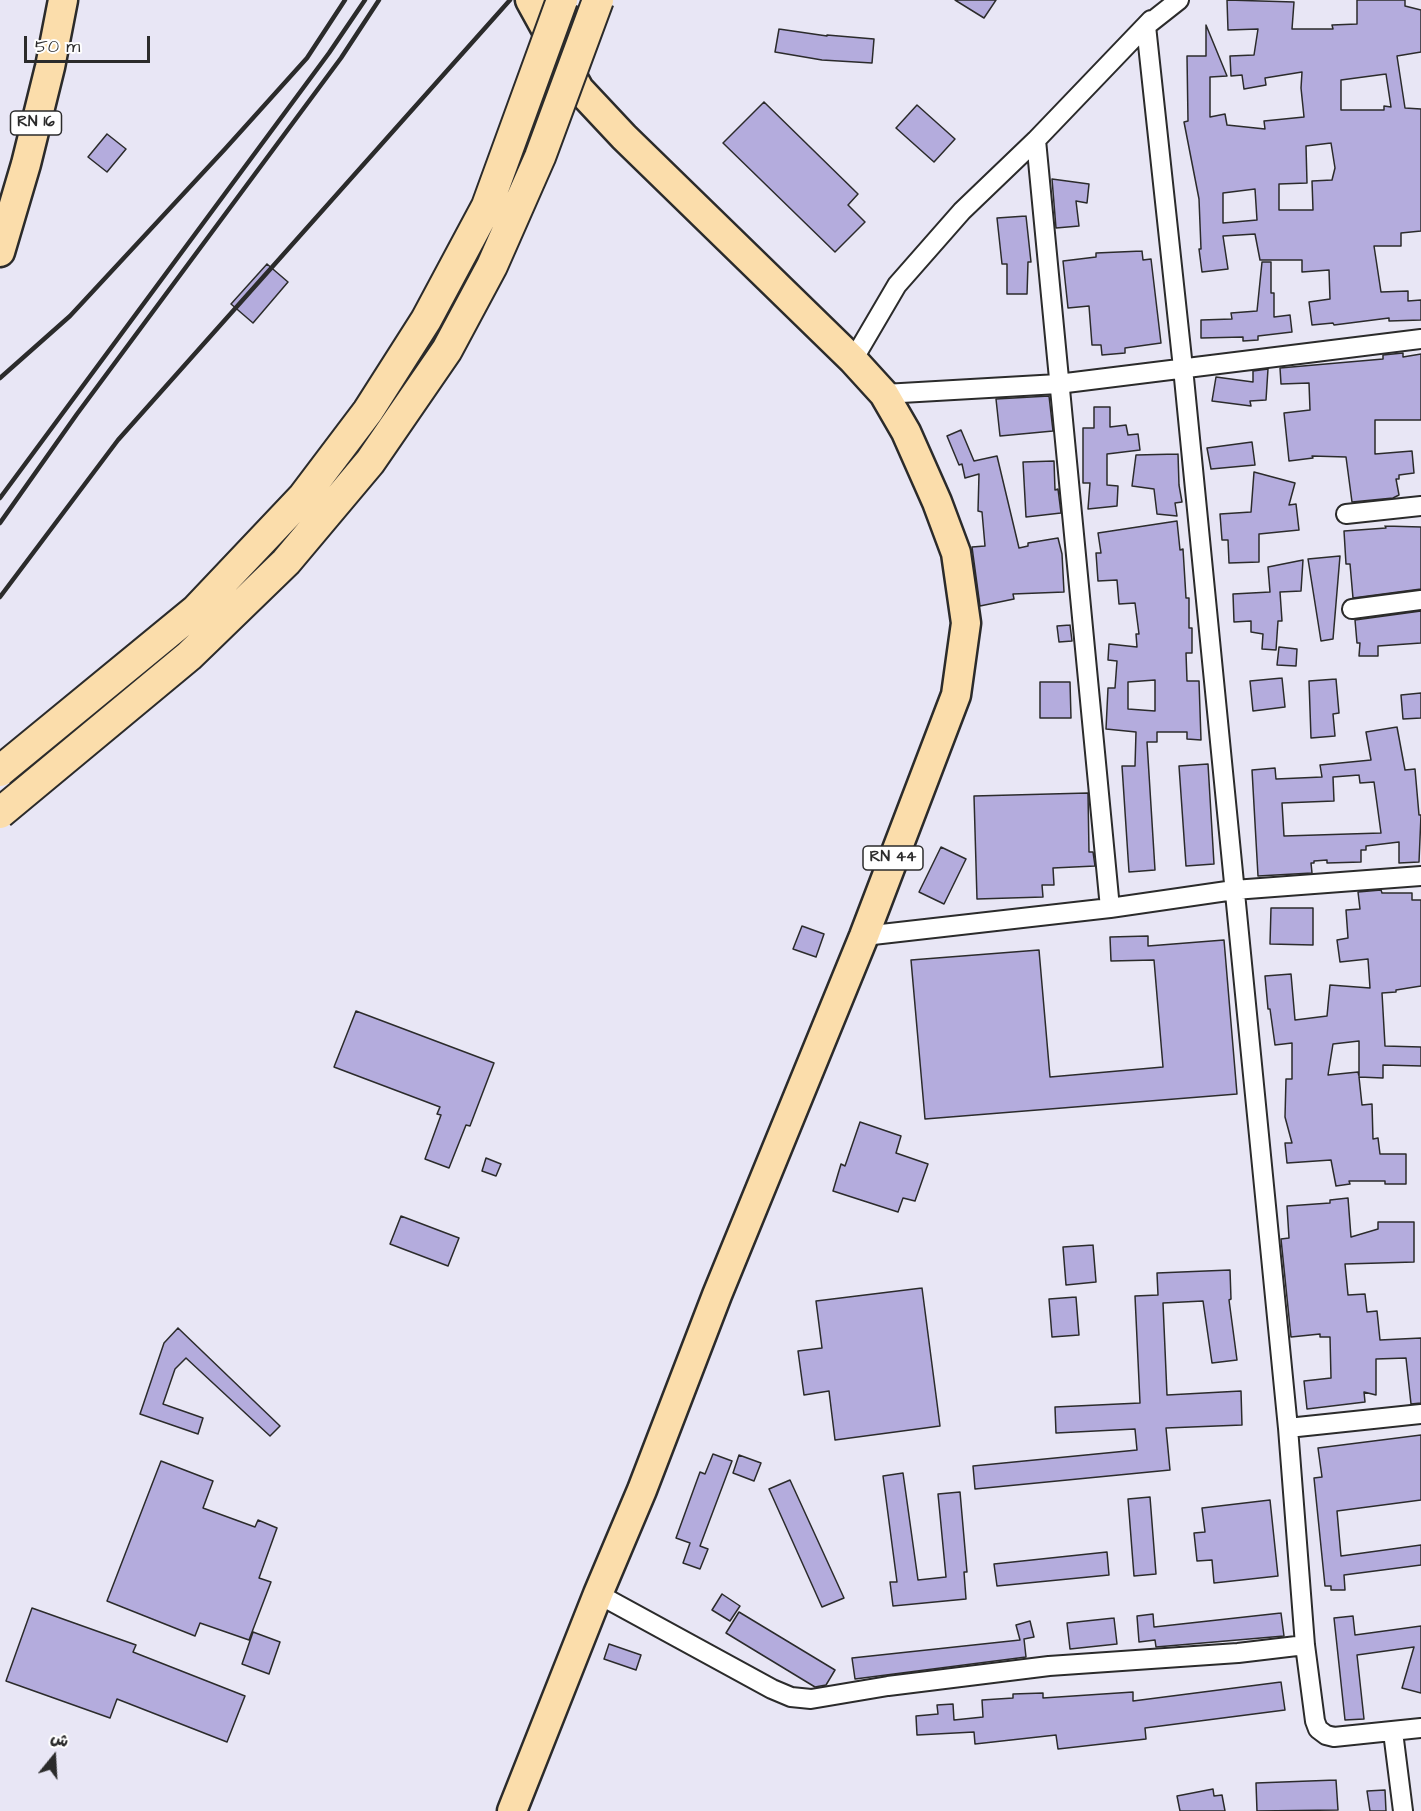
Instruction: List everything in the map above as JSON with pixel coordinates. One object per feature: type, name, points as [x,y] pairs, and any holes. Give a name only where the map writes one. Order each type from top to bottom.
[{"type":"highway","points":[[0,771],[196,610],[303,497],[368,411],[426,320],[487,206],[562,0]]},
{"type":"highway","points":[[0,813],[189,656],[286,562],[370,462],[447,350],[492,266],[540,157],[598,0]]},
{"type":"main road","name":"RN 16","points":[[1,248],[26,164],[50,67],[63,0]]},
{"type":"main road","name":"RN 44","points":[[512,1811],[642,1490],[722,1284],[864,936],[956,695],[966,623],[956,554],[937,502],[906,432],[884,394],[853,360],[632,145],[579,88],[530,0]]},
{"type":"street","points":[[853,360],[897,285],[963,211],[1036,140],[1172,0]]},
{"type":"street","points":[[1146,26],[1179,0]]},
{"type":"street","points":[[1146,26],[1184,368],[1288,1428],[1305,1645],[1315,1721],[1318,1729],[1334,1737],[1421,1728]]},
{"type":"street","points":[[1036,140],[1110,908]]},
{"type":"street","points":[[884,394],[1058,384],[1421,339]]},
{"type":"street","points":[[1346,514],[1421,506]]},
{"type":"street","points":[[1352,609],[1421,600]]},
{"type":"street","points":[[864,936],[1110,908],[1234,890],[1421,876]]},
{"type":"street","points":[[1288,1428],[1421,1414]]},
{"type":"street","points":[[598,1594],[772,1689],[791,1697],[811,1699],[888,1686],[1002,1672],[1238,1653],[1305,1645]]},
{"type":"street","points":[[1393,1732],[1403,1811]]},
{"type":"building","points":[[955,0],[996,0],[984,18]]},
{"type":"building","points":[[1227,0],[1294,2],[1292,29],[1333,29],[1332,25],[1357,24],[1357,0],[1405,0],[1405,6],[1421,10],[1421,52],[1397,56],[1405,108],[1421,109],[1421,231],[1401,233],[1401,246],[1374,246],[1381,292],[1408,291],[1408,301],[1421,300],[1421,320],[1389,321],[1389,318],[1334,325],[1333,323],[1312,325],[1309,302],[1330,299],[1329,270],[1302,272],[1302,260],[1260,260],[1255,234],[1223,236],[1228,269],[1202,272],[1199,249],[1201,249],[1199,199],[1184,122],[1188,121],[1187,56],[1206,56],[1206,25],[1227,76],[1210,77],[1210,117],[1225,114],[1227,125],[1265,129],[1264,121],[1304,117],[1302,72],[1265,78],[1266,85],[1244,89],[1242,75],[1231,76],[1230,56],[1254,55],[1258,29],[1228,30]],"holes":[[[1386,74],[1391,107],[1384,106],[1384,110],[1341,110],[1341,80]],[[1331,143],[1335,168],[1332,180],[1312,181],[1313,210],[1279,210],[1279,184],[1307,183],[1306,146]],[[1255,189],[1257,220],[1223,223],[1223,193]]]},
{"type":"building","points":[[779,29],[827,36],[874,39],[872,63],[822,60],[775,52]]},
{"type":"building","points":[[764,102],[858,194],[848,205],[865,222],[835,252],[723,143]]},
{"type":"building","points":[[917,105],[955,139],[934,162],[896,128]]},
{"type":"building","points":[[107,134],[126,149],[107,172],[88,157]]},
{"type":"building","points":[[1052,179],[1089,184],[1087,203],[1076,201],[1079,226],[1056,228]]},
{"type":"building","points":[[1026,216],[1031,262],[1028,262],[1027,294],[1007,294],[1007,264],[1002,264],[997,218]]},
{"type":"building","points":[[1142,251],[1143,260],[1151,259],[1161,343],[1125,348],[1125,353],[1102,355],[1101,345],[1092,345],[1089,306],[1068,308],[1063,261],[1096,257],[1096,253]]},
{"type":"building","points":[[1262,262],[1271,262],[1274,317],[1290,315],[1292,332],[1258,336],[1258,340],[1243,341],[1243,337],[1201,338],[1201,320],[1232,319],[1231,313],[1257,311]]},
{"type":"building","points":[[267,264],[288,282],[253,323],[231,304]]},
{"type":"building","points":[[1403,353],[1403,357],[1421,354],[1421,420],[1375,420],[1375,454],[1412,451],[1414,473],[1399,475],[1399,479],[1396,479],[1399,495],[1393,498],[1352,502],[1346,457],[1312,456],[1313,458],[1289,461],[1284,413],[1310,410],[1309,383],[1281,384],[1280,368],[1383,359],[1383,355]]},
{"type":"building","points":[[1268,369],[1266,400],[1250,401],[1251,406],[1212,401],[1216,377],[1253,382],[1253,371]]},
{"type":"building","points":[[1049,396],[1053,431],[1000,436],[996,399]]},
{"type":"building","points":[[1094,407],[1110,407],[1110,427],[1126,425],[1128,435],[1138,434],[1140,450],[1107,454],[1107,485],[1118,486],[1117,506],[1088,509],[1090,483],[1083,483],[1083,428],[1094,428]]},
{"type":"building","points":[[961,430],[974,461],[997,456],[1019,548],[1028,546],[1028,543],[1058,538],[1062,554],[1064,592],[1013,594],[1014,599],[980,606],[972,547],[985,546],[982,512],[978,511],[979,474],[965,478],[962,464],[959,465],[947,436]]},
{"type":"building","points":[[1252,442],[1255,465],[1211,469],[1207,448]]},
{"type":"building","points":[[1178,454],[1182,502],[1175,503],[1177,516],[1157,514],[1154,489],[1132,486],[1136,455]]},
{"type":"building","points":[[1054,461],[1055,490],[1058,489],[1061,513],[1026,517],[1023,462]]},
{"type":"building","points":[[1254,472],[1295,483],[1289,505],[1296,504],[1299,530],[1259,534],[1259,562],[1229,563],[1228,540],[1222,540],[1220,514],[1251,512]]},
{"type":"building","points":[[1177,521],[1180,550],[1183,549],[1186,598],[1189,598],[1189,628],[1192,628],[1192,653],[1186,653],[1187,681],[1199,681],[1201,740],[1187,739],[1187,732],[1157,732],[1157,742],[1147,742],[1155,870],[1129,872],[1122,766],[1135,766],[1136,732],[1106,729],[1108,688],[1115,688],[1117,661],[1108,660],[1109,644],[1137,647],[1136,634],[1139,634],[1135,603],[1119,604],[1117,580],[1098,581],[1096,553],[1101,553],[1098,533]],"holes":[[[1155,680],[1155,711],[1128,709],[1128,682]]]},
{"type":"building","points":[[1385,526],[1421,527],[1421,589],[1353,598],[1350,564],[1346,564],[1344,531],[1386,528]]},
{"type":"building","points":[[1340,556],[1333,639],[1321,641],[1308,559]]},
{"type":"building","points":[[1303,560],[1301,591],[1280,592],[1282,621],[1278,621],[1276,650],[1262,649],[1263,634],[1251,632],[1251,621],[1234,622],[1233,594],[1270,592],[1268,567]]},
{"type":"building","points":[[1421,611],[1421,643],[1378,646],[1378,656],[1359,656],[1360,643],[1357,643],[1355,620]]},
{"type":"building","points":[[1070,625],[1072,641],[1059,642],[1057,626]]},
{"type":"building","points":[[1279,647],[1297,649],[1296,666],[1277,665]]},
{"type":"building","points":[[1282,678],[1285,707],[1253,711],[1250,681]]},
{"type":"building","points":[[1336,679],[1339,713],[1333,714],[1335,736],[1311,738],[1309,681]]},
{"type":"building","points":[[1040,682],[1070,682],[1071,718],[1040,718]]},
{"type":"building","points":[[1421,693],[1421,718],[1403,719],[1401,695]]},
{"type":"building","points":[[1397,727],[1405,770],[1415,769],[1419,815],[1421,815],[1419,862],[1399,863],[1399,842],[1366,846],[1366,850],[1361,850],[1361,862],[1314,861],[1311,863],[1312,873],[1258,876],[1252,770],[1275,768],[1276,779],[1322,777],[1320,765],[1371,760],[1366,732]],"holes":[[[1359,775],[1360,783],[1374,782],[1381,833],[1284,836],[1282,803],[1334,801],[1333,777]]]},
{"type":"building","points":[[1208,764],[1214,864],[1186,866],[1179,766]]},
{"type":"building","points":[[1088,793],[1089,852],[1093,852],[1095,866],[1053,868],[1054,885],[1042,885],[1043,897],[977,899],[974,796]]},
{"type":"building","points":[[941,847],[966,859],[944,904],[919,892]]},
{"type":"building","points":[[1381,890],[1382,893],[1412,893],[1412,900],[1421,900],[1421,986],[1382,993],[1385,1046],[1421,1047],[1421,1066],[1383,1065],[1383,1078],[1359,1077],[1362,1105],[1372,1104],[1373,1139],[1378,1138],[1380,1154],[1406,1154],[1406,1184],[1385,1184],[1385,1181],[1349,1181],[1350,1184],[1336,1186],[1331,1160],[1287,1163],[1285,1143],[1292,1143],[1285,1117],[1286,1079],[1292,1079],[1292,1043],[1275,1045],[1265,976],[1291,974],[1295,1020],[1327,1016],[1330,985],[1370,988],[1368,959],[1340,962],[1337,940],[1348,938],[1346,910],[1360,909],[1358,892]],"holes":[[[1359,1041],[1359,1076],[1358,1072],[1328,1075],[1333,1044]]]},
{"type":"building","points":[[1271,908],[1313,908],[1313,945],[1270,944]]},
{"type":"building","points":[[802,926],[824,934],[816,957],[793,949]]},
{"type":"building","points":[[1148,936],[1148,946],[1224,940],[1237,1094],[925,1119],[911,960],[1039,950],[1050,1077],[1163,1067],[1154,960],[1111,961],[1110,937]]},
{"type":"building","points":[[356,1011],[494,1063],[470,1126],[466,1125],[449,1168],[425,1159],[441,1115],[437,1114],[440,1107],[334,1067]]},
{"type":"building","points":[[860,1122],[901,1136],[896,1153],[928,1164],[915,1201],[903,1198],[898,1212],[833,1191],[841,1164],[845,1166]]},
{"type":"building","points":[[486,1158],[501,1164],[496,1176],[482,1171]]},
{"type":"building","points":[[1348,1198],[1351,1237],[1378,1229],[1378,1222],[1414,1222],[1414,1262],[1345,1264],[1348,1295],[1365,1294],[1367,1312],[1377,1311],[1380,1340],[1421,1338],[1421,1403],[1411,1404],[1406,1358],[1376,1359],[1376,1395],[1364,1392],[1365,1402],[1307,1409],[1304,1381],[1331,1378],[1330,1337],[1320,1337],[1320,1334],[1291,1337],[1281,1239],[1289,1238],[1287,1206],[1330,1203],[1330,1200]]},
{"type":"building","points":[[401,1216],[459,1238],[448,1266],[390,1244]]},
{"type":"building","points":[[1093,1245],[1096,1282],[1066,1285],[1063,1247]]},
{"type":"building","points":[[1230,1270],[1231,1299],[1229,1300],[1237,1360],[1212,1363],[1203,1301],[1163,1303],[1167,1395],[1241,1391],[1242,1425],[1166,1428],[1170,1470],[975,1489],[973,1466],[1137,1450],[1135,1429],[1056,1433],[1055,1407],[1140,1403],[1135,1296],[1158,1295],[1157,1273]]},
{"type":"building","points":[[922,1288],[940,1426],[835,1440],[829,1391],[804,1395],[798,1351],[822,1348],[816,1301]]},
{"type":"building","points":[[1076,1297],[1079,1335],[1052,1337],[1049,1299]]},
{"type":"building","points":[[178,1328],[280,1426],[270,1436],[186,1358],[175,1369],[163,1404],[203,1418],[198,1434],[140,1414],[164,1343]]},
{"type":"building","points":[[1421,1435],[1421,1500],[1337,1511],[1341,1556],[1421,1545],[1421,1565],[1344,1575],[1345,1590],[1331,1590],[1331,1586],[1325,1586],[1314,1478],[1322,1477],[1318,1448]]},
{"type":"building","points":[[713,1454],[732,1461],[700,1546],[708,1549],[700,1569],[683,1563],[690,1543],[676,1538],[700,1472],[705,1474]]},
{"type":"building","points":[[739,1455],[761,1463],[754,1481],[733,1473]]},
{"type":"building","points":[[161,1461],[213,1481],[203,1508],[255,1527],[258,1520],[277,1528],[259,1578],[271,1582],[249,1640],[200,1623],[195,1636],[107,1601]]},
{"type":"building","points":[[903,1473],[918,1580],[946,1577],[938,1494],[960,1492],[967,1572],[964,1572],[966,1599],[893,1606],[890,1582],[897,1582],[883,1476]]},
{"type":"building","points":[[790,1480],[844,1598],[822,1607],[769,1489]]},
{"type":"building","points":[[1150,1497],[1156,1574],[1134,1576],[1128,1499]]},
{"type":"building","points":[[1270,1500],[1278,1576],[1214,1583],[1212,1560],[1197,1561],[1194,1533],[1205,1532],[1202,1508]]},
{"type":"building","points":[[1107,1552],[1109,1575],[997,1586],[994,1564]]},
{"type":"building","points":[[722,1594],[740,1606],[730,1621],[712,1610]]},
{"type":"building","points":[[32,1608],[136,1645],[133,1652],[245,1696],[227,1742],[117,1699],[110,1718],[6,1681]]},
{"type":"building","points":[[739,1612],[835,1670],[826,1685],[815,1687],[726,1633]]},
{"type":"building","points":[[1281,1613],[1284,1636],[1156,1647],[1155,1640],[1139,1642],[1137,1616],[1153,1614],[1154,1627]]},
{"type":"building","points":[[1353,1616],[1355,1635],[1421,1626],[1421,1693],[1402,1688],[1414,1647],[1357,1655],[1364,1719],[1345,1720],[1334,1618]]},
{"type":"building","points":[[1114,1618],[1117,1644],[1070,1649],[1067,1623]]},
{"type":"building","points":[[1030,1621],[1034,1637],[1024,1639],[1026,1657],[855,1679],[852,1658],[1020,1640],[1016,1625]]},
{"type":"building","points":[[253,1632],[280,1642],[269,1674],[242,1664]]},
{"type":"building","points":[[609,1644],[641,1655],[636,1670],[604,1659]]},
{"type":"building","points":[[1281,1682],[1285,1710],[1145,1728],[1146,1739],[1058,1749],[1056,1735],[975,1744],[974,1732],[917,1735],[916,1716],[938,1714],[937,1705],[953,1704],[954,1720],[983,1717],[982,1700],[1013,1698],[1013,1694],[1043,1693],[1043,1698],[1133,1692],[1133,1701]]},
{"type":"building","points":[[1336,1780],[1338,1810],[1257,1811],[1256,1783]]},
{"type":"building","points":[[1213,1789],[1214,1796],[1222,1795],[1225,1811],[1180,1811],[1177,1796]]},
{"type":"building","points":[[1385,1790],[1386,1811],[1370,1811],[1367,1791]]},
{"type":"railway","points":[[0,378],[70,316],[225,149],[307,58],[345,0]]},
{"type":"railway","points":[[0,498],[329,53],[365,0]]},
{"type":"railway","points":[[0,523],[77,414],[341,58],[379,0]]},
{"type":"railway","points":[[0,597],[118,440],[510,0]]}]
